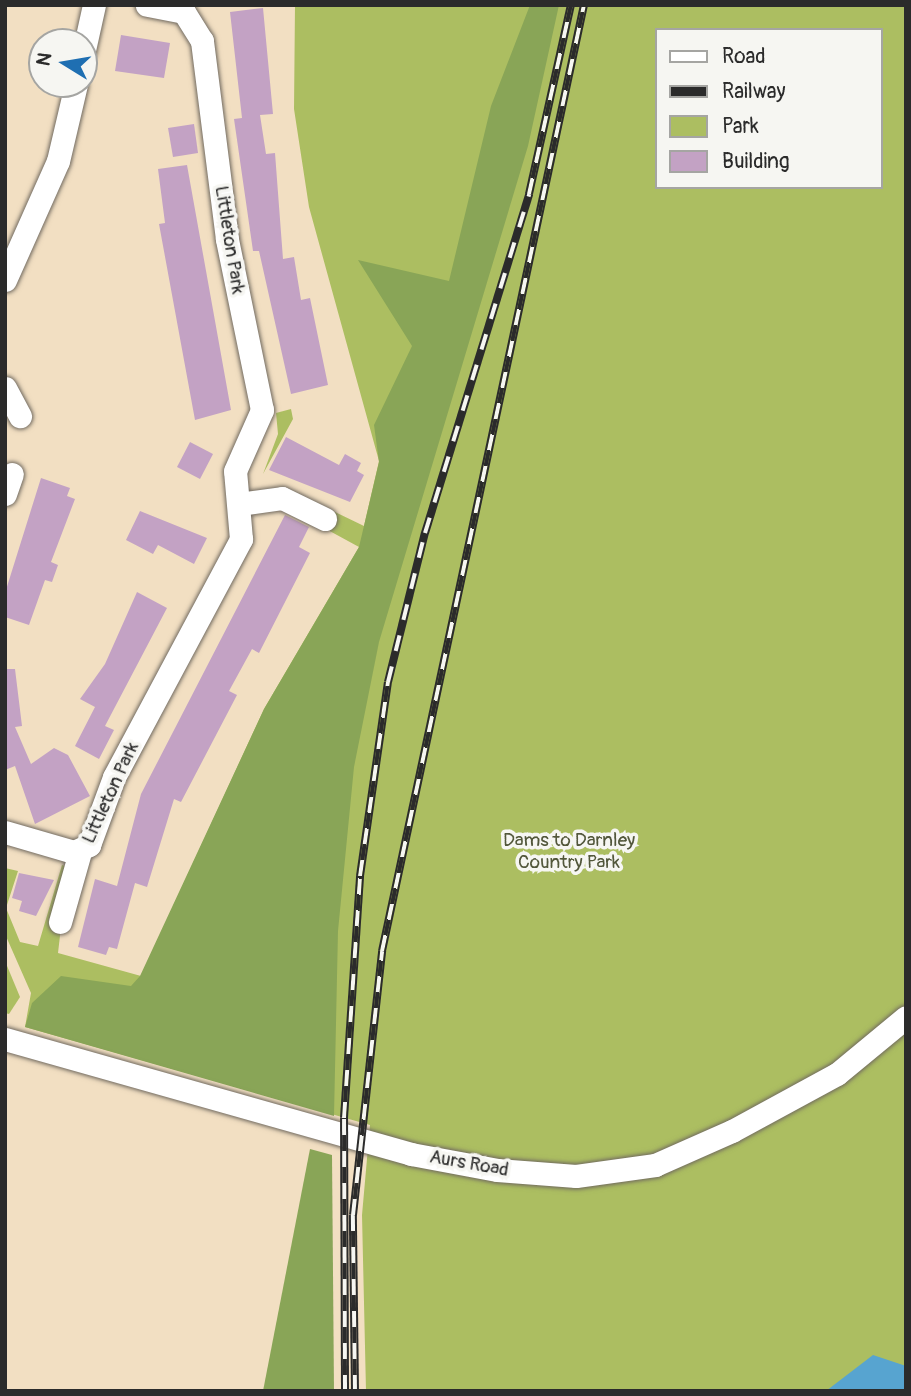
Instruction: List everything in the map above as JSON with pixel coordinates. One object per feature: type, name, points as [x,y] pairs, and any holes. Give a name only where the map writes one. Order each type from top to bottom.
[{"type":"street","points":[[89,28],[94,5]]},
{"type":"street","name":"Littleton Park","points":[[60,922],[80,852],[95,836],[114,777],[241,539],[235,471],[262,410],[227,239],[202,41],[184,12],[147,5]]},
{"type":"street","points":[[5,280],[58,161],[73,98]]},
{"type":"street","points":[[5,388],[20,416]]},
{"type":"street","points":[[239,504],[282,498],[325,519]]},
{"type":"street","name":"Littleton Park","points":[[5,832],[80,852]]},
{"type":"street","name":"Aurs Road","points":[[5,1039],[411,1154],[497,1170],[576,1176],[655,1164],[719,1137],[837,1074],[906,1017]]},
{"type":"green space","name":"Dams to Darnley Country Park","points":[[295,5],[906,5],[906,1391],[366,1391],[362,1215],[370,1125],[25,1027],[31,993],[5,934],[5,868],[18,871],[6,908],[20,942],[38,946],[62,865],[68,867],[58,953],[141,976],[264,709],[359,547],[326,529],[335,512],[364,526],[379,461],[309,207],[294,109]]},
{"type":"green space","points":[[530,5],[559,5],[528,146],[379,642],[354,767],[338,931],[334,1116],[25,1027],[32,1003],[61,976],[131,986],[140,976],[264,709],[359,547],[379,462],[374,425],[412,346],[358,260],[449,281],[491,106]]},
{"type":"green space","points":[[291,409],[293,419],[263,474],[278,434],[276,413]]},
{"type":"green space","points":[[5,961],[20,997],[9,1014],[5,1013]]},
{"type":"green space","points":[[310,1149],[332,1155],[334,1391],[263,1391]]},
{"type":"water","points":[[873,1355],[906,1366],[906,1391],[826,1391]]},
{"type":"building","points":[[263,8],[273,114],[260,115],[266,154],[275,153],[283,259],[294,257],[301,300],[310,298],[328,385],[291,394],[259,251],[253,251],[234,119],[242,118],[230,12]]},
{"type":"building","points":[[121,35],[170,43],[164,78],[115,71]]},
{"type":"building","points":[[194,124],[198,153],[173,157],[168,128]]},
{"type":"building","points":[[187,165],[231,410],[195,420],[159,224],[165,223],[158,169]]},
{"type":"building","points":[[286,437],[339,465],[345,454],[361,463],[357,471],[364,475],[350,502],[269,470]]},
{"type":"building","points":[[190,442],[213,454],[200,479],[177,467]]},
{"type":"building","points":[[41,478],[70,488],[67,496],[75,499],[51,562],[58,565],[52,582],[45,580],[29,625],[5,617],[5,593]]},
{"type":"building","points":[[140,511],[207,538],[194,564],[158,545],[153,554],[126,540]]},
{"type":"building","points":[[285,515],[309,527],[299,547],[310,553],[259,653],[252,649],[229,691],[237,695],[181,802],[174,799],[147,887],[135,883],[117,949],[109,947],[106,955],[78,947],[95,879],[117,886],[141,794]]},
{"type":"building","points":[[137,592],[167,608],[105,726],[114,730],[99,759],[75,746],[95,707],[80,699],[105,664]]},
{"type":"building","points":[[5,669],[15,669],[22,726],[15,727],[31,764],[54,748],[68,755],[90,796],[35,824],[15,766],[5,770]]},
{"type":"building","points":[[19,873],[54,880],[36,916],[19,911],[22,901],[12,898]]},
{"type":"railway","points":[[345,1391],[344,1118],[360,876],[388,682],[425,533],[529,194],[571,5]]},
{"type":"railway","points":[[355,1391],[353,1215],[382,951],[584,5]]}]
